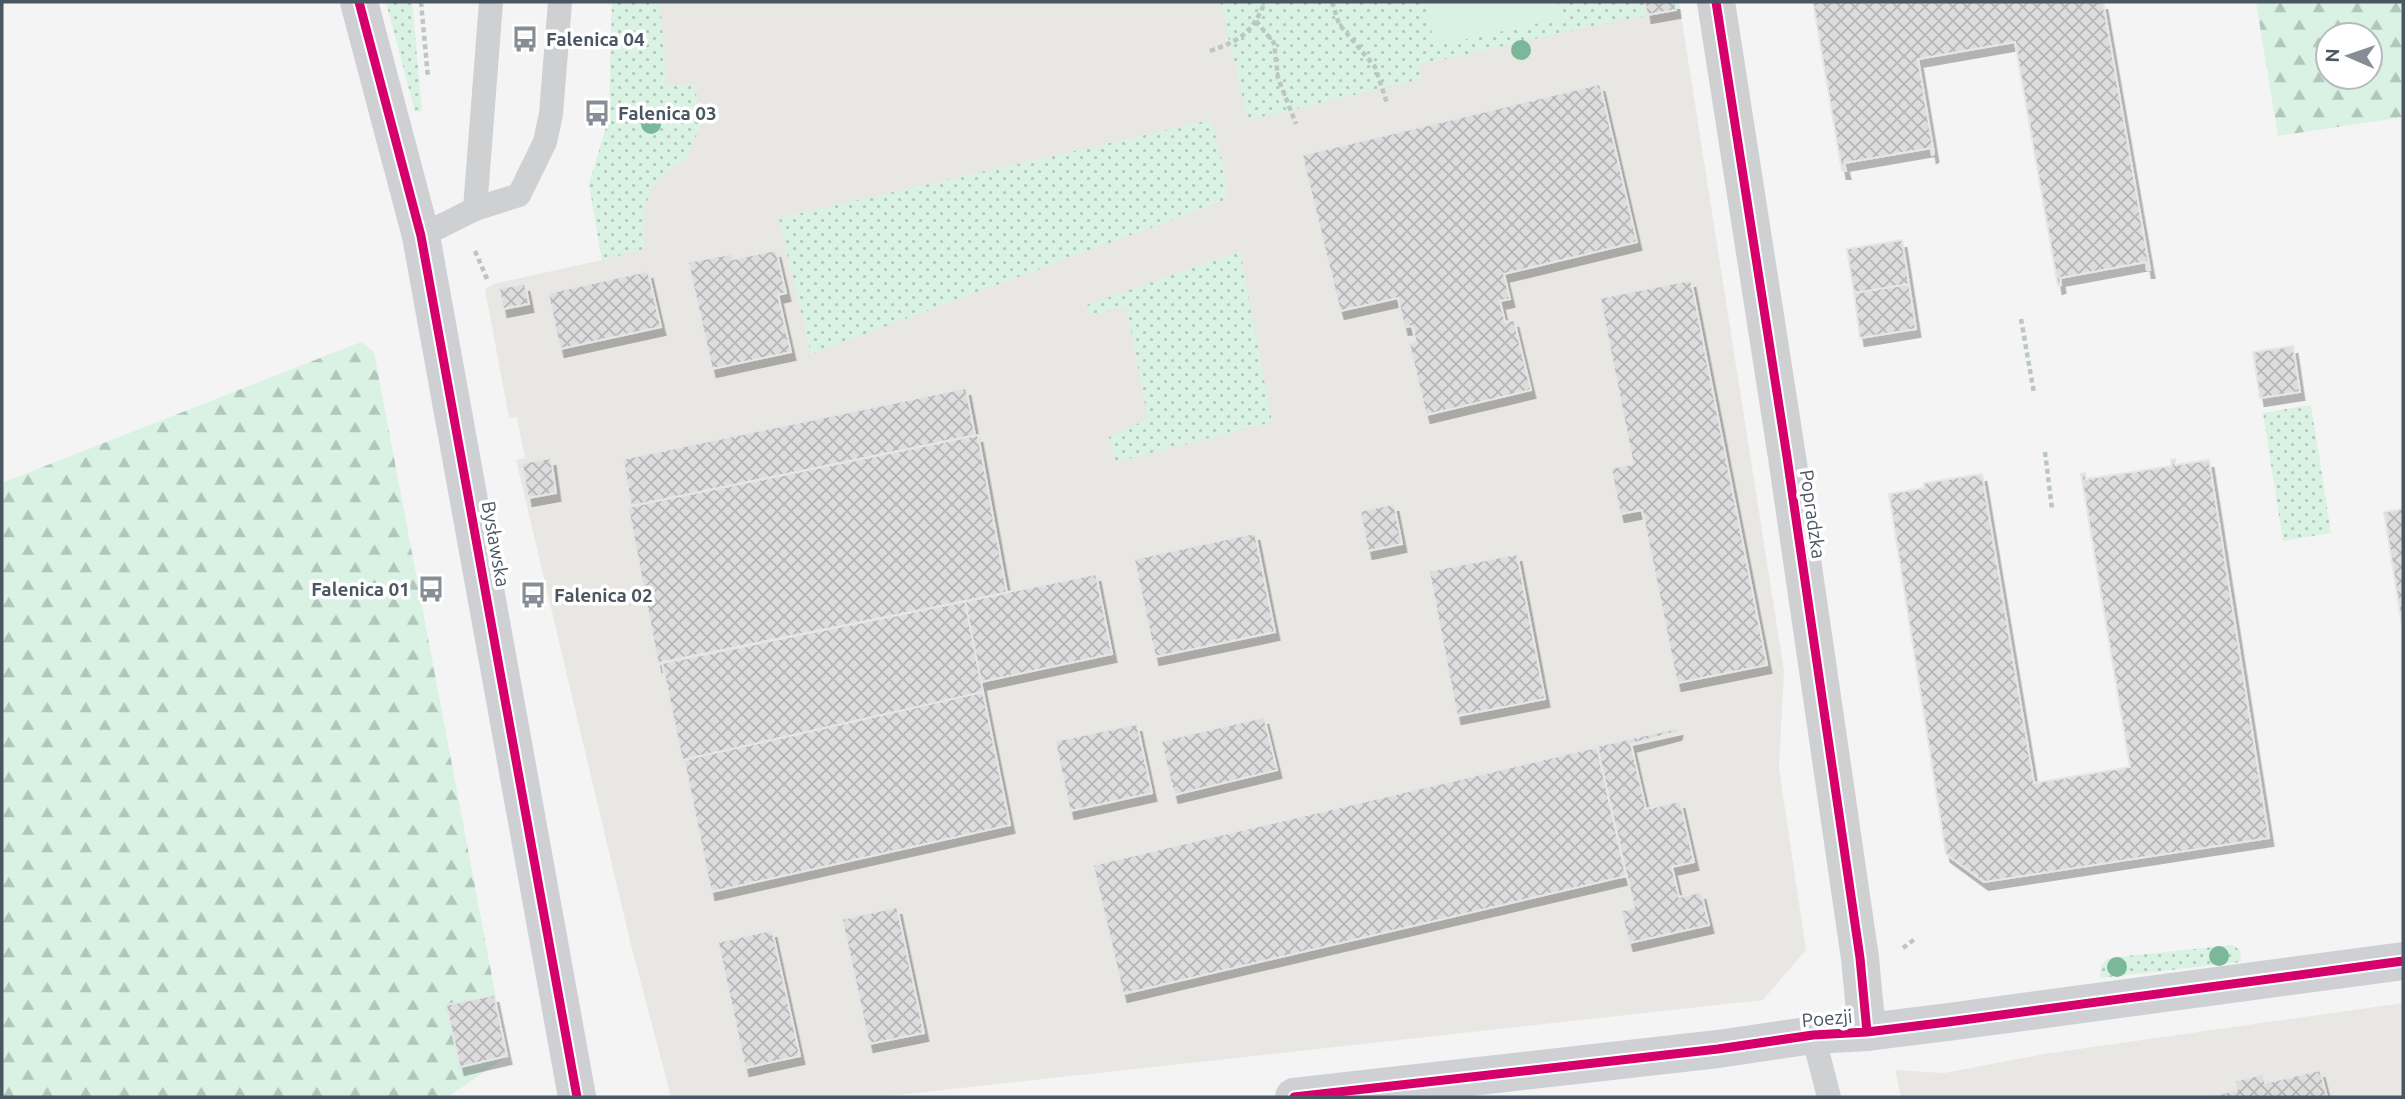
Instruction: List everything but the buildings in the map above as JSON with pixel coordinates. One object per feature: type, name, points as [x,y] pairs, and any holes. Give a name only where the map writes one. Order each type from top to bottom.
[{"type":"street","name":"Bysławska","points":[[359,2],[421,236],[577,1097]]},
{"type":"street","name":"Popradzka","points":[[1716,2],[1787,457],[1860,958],[1867,1032]]},
{"type":"street","name":"Poezji","points":[[1294,1097],[1718,1049],[1813,1035],[1867,1032],[2403,961]]},
{"type":"lane","points":[[475,209],[491,2]]},
{"type":"lane","points":[[421,236],[475,209],[519,195],[545,142],[551,114],[560,2]]},
{"type":"lane","points":[[1813,1035],[1829,1097]]},
{"type":"path","points":[[1210,51],[1235,42],[1248,32],[1265,2]]},
{"type":"path","points":[[1332,2],[1339,24],[1376,67],[1387,103]]},
{"type":"path","points":[[1256,21],[1274,43],[1278,78],[1296,124]]},
{"type":"path","points":[[2021,319],[2034,393]]},
{"type":"path","points":[[2045,452],[2052,509]]},
{"type":"shaded area","points":[[612,2],[1679,2],[1784,671],[1779,768],[1806,950],[1763,1000],[880,1097],[671,1097],[630,941],[516,460],[525,458],[517,417],[509,418],[485,289],[493,284],[602,260],[589,184],[609,118]]},
{"type":"shaded area","points":[[2403,1003],[2403,1097],[1901,1097],[1895,1070],[1944,1073],[2044,1054]]},
{"type":"green space","points":[[386,2],[412,2],[422,111],[415,112]]},
{"type":"green space","points":[[612,2],[660,2],[667,85],[694,84],[702,123],[685,161],[662,176],[654,186],[645,208],[644,249],[602,260],[589,184],[609,118]]},
{"type":"green space","points":[[1220,2],[1679,2],[1680,9],[1419,65],[1421,79],[1248,120]]},
{"type":"green space","points":[[1425,2],[1558,2],[1562,18],[1435,46]]},
{"type":"green space","points":[[2256,2],[2403,2],[2403,117],[2278,136]]},
{"type":"green space","points":[[1211,120],[1225,172],[1225,200],[811,354],[779,218]]},
{"type":"green space","points":[[1240,251],[1272,422],[1115,462],[1109,437],[1148,419],[1126,306],[1089,316],[1087,305]]},
{"type":"green space","points":[[361,342],[374,352],[507,1056],[448,1097],[2,1097],[2,483]]},
{"type":"green space","points":[[2311,405],[2331,533],[2283,541],[2263,413]]},
{"type":"green space","points":[[2232,945],[2240,950],[2241,962],[2100,978],[2101,966],[2108,958]]},
{"type":"cycle path","points":[[359,2],[421,236],[577,1097]]},
{"type":"cycle path","points":[[1716,2],[1787,457],[1860,958],[1867,1032]]},
{"type":"cycle path","points":[[1294,1097],[1718,1049],[1813,1035],[1867,1032],[2403,961]]},
{"type":"place","name":"Falenica 04","points":[[525,39]]},
{"type":"place","name":"Falenica 03","points":[[597,113]]},
{"type":"place","name":"Falenica 01","points":[[431,589]]},
{"type":"place","name":"Falenica 02","points":[[533,595]]}]
